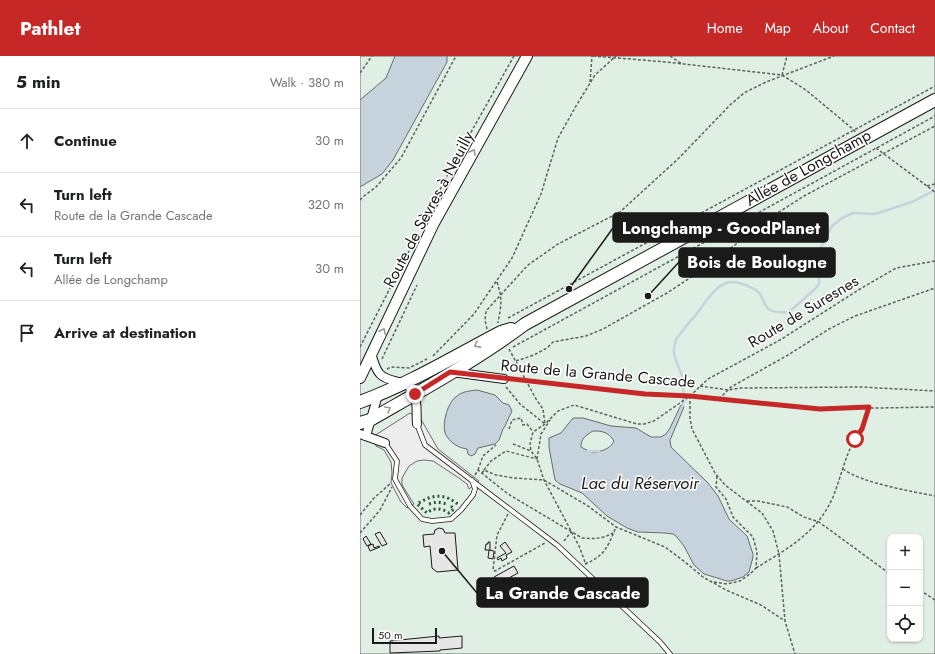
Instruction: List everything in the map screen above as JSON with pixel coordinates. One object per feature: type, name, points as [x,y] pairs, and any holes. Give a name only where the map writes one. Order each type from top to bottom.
[{"type":"main road","name":"Allée de Longchamp","points":[[365,422],[415,394],[504,339],[525,324],[935,100]]},
{"type":"main road","name":"Allée de Longchamp","points":[[360,402],[403,384],[501,332],[525,324]]},
{"type":"street","name":"Route de Sèvres à Neuilly","points":[[361,372],[434,223],[527,56]]},
{"type":"street","points":[[371,354],[378,373],[381,376],[410,387],[415,394],[417,424]]},
{"type":"street","name":"Route de la Grande Cascade","points":[[450,372],[505,379]]},
{"type":"street","points":[[378,395],[365,422],[363,435],[385,443]]},
{"type":"lane","points":[[417,424],[425,445],[559,547],[660,642],[670,654]]},
{"type":"lane","points":[[385,443],[397,461],[393,479],[410,506],[422,519],[432,521],[451,519],[462,510],[473,495],[476,489],[472,480]]},
{"type":"path","points":[[360,73],[372,56]]},
{"type":"path","points":[[360,200],[376,187],[401,158],[456,56]]},
{"type":"path","points":[[590,83],[593,56],[666,62],[782,75],[806,90],[854,130]]},
{"type":"path","points":[[433,356],[474,314],[512,258],[537,201],[558,138],[595,75],[616,56]]},
{"type":"path","points":[[670,56],[683,65]]},
{"type":"path","points":[[782,75],[787,56]]},
{"type":"path","points":[[486,328],[486,311],[528,265],[558,244],[620,212],[679,158],[730,105],[744,94],[782,75],[834,56]]},
{"type":"path","points":[[497,282],[502,295],[497,325],[935,86]]},
{"type":"path","name":"Allée de Longchamp","points":[[510,346],[513,347],[935,116]]},
{"type":"path","points":[[516,361],[534,355],[547,348],[553,342],[586,336],[603,329],[666,293],[699,272],[779,212],[798,200],[935,126]]},
{"type":"path","points":[[865,148],[867,153]]},
{"type":"path","points":[[876,148],[935,192]]},
{"type":"path","points":[[927,186],[935,184]]},
{"type":"path","name":"Route de Suresnes","points":[[552,417],[558,411],[574,405],[637,424],[644,424],[654,421],[690,396],[708,379],[780,340],[896,268],[935,261]]},
{"type":"path","points":[[381,362],[417,285]]},
{"type":"path","points":[[719,399],[728,390],[788,355],[828,329],[855,316],[935,288]]},
{"type":"path","points":[[507,345],[543,409],[545,424]]},
{"type":"path","points":[[383,370],[391,367],[409,368],[427,359]]},
{"type":"path","points":[[505,379],[506,387],[520,404],[545,424]]},
{"type":"path","name":"Route de la Grande Cascade","points":[[505,379],[645,394],[690,396],[820,409],[935,407]]},
{"type":"path","points":[[700,386],[728,390],[740,388],[861,387],[935,391]]},
{"type":"path","points":[[690,396],[690,419],[692,429],[717,476],[726,485],[762,513],[773,531],[779,554],[785,621],[796,654]]},
{"type":"path","points":[[712,582],[727,584],[740,581],[756,568],[806,535],[819,522],[833,498],[848,452],[862,429],[869,407]]},
{"type":"path","points":[[552,417],[533,432],[530,444],[531,451],[537,459],[544,480],[583,554],[585,564]]},
{"type":"path","points":[[537,459],[542,434],[552,417]]},
{"type":"path","points":[[509,429],[512,420],[521,418],[523,425],[527,424],[533,432]]},
{"type":"path","points":[[513,444],[531,451]]},
{"type":"path","points":[[472,480],[478,470],[483,456],[496,445]]},
{"type":"path","points":[[482,473],[491,461],[506,452],[537,459]]},
{"type":"path","points":[[843,469],[851,474],[887,485],[935,496]]},
{"type":"path","points":[[478,470],[508,494],[582,538],[595,540],[613,533]]},
{"type":"path","points":[[484,470],[496,475],[544,480],[588,506],[616,527],[665,547],[712,582],[726,590],[761,605],[785,621]]},
{"type":"path","points":[[717,476],[716,487],[726,499],[733,517],[753,538],[757,552],[756,568]]},
{"type":"path","points":[[360,515],[393,479]]},
{"type":"path","points":[[390,483],[393,479]]},
{"type":"path","points":[[360,533],[380,510],[392,487],[393,479]]},
{"type":"path","points":[[390,483],[392,487]]},
{"type":"path","points":[[746,501],[758,501],[787,507],[804,517],[819,522],[887,572]]},
{"type":"path","points":[[510,510],[497,536],[493,570],[495,571],[550,540]]},
{"type":"path","points":[[582,568],[585,564],[596,560],[600,556],[610,541],[616,527]]},
{"type":"path","points":[[559,547],[571,532]]},
{"type":"path","points":[[923,592],[935,600]]},
{"type":"green space","points":[[360,56],[935,56],[935,654],[360,654]]},
{"type":"shaded area","points":[[410,413],[422,421],[438,449],[479,481],[469,489],[467,484],[433,461],[417,461],[409,466],[402,478],[402,485],[414,504],[407,508],[401,502],[391,483],[391,462],[384,450],[376,446],[374,436]]},
{"type":"water","points":[[395,56],[447,56],[447,62],[393,160],[382,174],[360,187],[360,100],[386,78]]},
{"type":"water","points":[[477,390],[495,395],[503,403],[509,405],[512,411],[499,440],[495,444],[478,448],[475,454],[471,456],[468,454],[467,449],[457,446],[451,442],[445,433],[444,424],[446,413],[451,402],[459,394]]},
{"type":"water","name":"Lac du Réservoir","points":[[681,405],[684,407],[670,440],[671,447],[708,483],[718,496],[729,519],[747,536],[753,557],[749,572],[743,577],[727,581],[704,574],[694,565],[684,546],[673,534],[638,532],[627,528],[607,516],[582,493],[560,484],[555,480],[549,447],[549,438],[561,433],[573,418],[583,418],[611,426],[636,428],[651,437],[661,437],[666,434]],"holes":[[[593,431],[602,432],[610,436],[614,441],[611,446],[603,450],[593,452],[581,447],[584,437]]]},
{"type":"building","points":[[439,528],[443,529],[445,533],[455,533],[458,570],[437,572],[432,568],[430,546],[424,547],[423,535],[434,534],[435,530]]},
{"type":"building","points":[[380,532],[387,544],[382,546],[375,534]]},
{"type":"building","points":[[366,536],[371,544],[367,546],[363,539]]},
{"type":"building","points":[[488,542],[490,542],[490,550],[485,550],[486,544],[488,544]]},
{"type":"building","points":[[505,542],[512,552],[506,555],[507,558],[502,561],[501,558],[498,560],[497,558],[506,553],[500,546]]},
{"type":"building","points":[[373,544],[374,548],[380,547],[370,551],[368,546]]},
{"type":"building","points":[[489,550],[494,551],[493,559],[488,558]]},
{"type":"building","points":[[514,566],[518,573],[498,584],[494,577]]},
{"type":"building","points":[[439,636],[439,638],[462,636],[462,648],[440,651],[390,653],[390,641]]},
{"type":"waterway","points":[[681,409],[683,405],[683,384],[674,353],[675,343],[682,331],[717,289],[726,283],[736,282],[758,291],[767,308],[778,312],[789,312],[819,284],[820,249],[832,226],[842,218],[853,213],[875,214],[912,202],[935,190]]},
{"type":"waterway","points":[[588,451],[599,451]]},
{"type":"hedge","points":[[451,506],[454,509],[449,513],[438,509],[427,513],[417,504],[428,498],[438,496],[448,498],[459,505]]},
{"type":"hedge","points":[[429,504],[437,502],[447,504]]},
{"type":"place","name":"Longchamp - GoodPlanet","points":[[569,289]]},
{"type":"place","name":"Bois de Boulogne","points":[[648,296]]},
{"type":"place","name":"La Grande Cascade","points":[[442,551]]},
{"type":"route","points":[[415,394],[450,372],[645,394],[690,396],[820,409],[869,407],[862,429],[855,439]]}]
